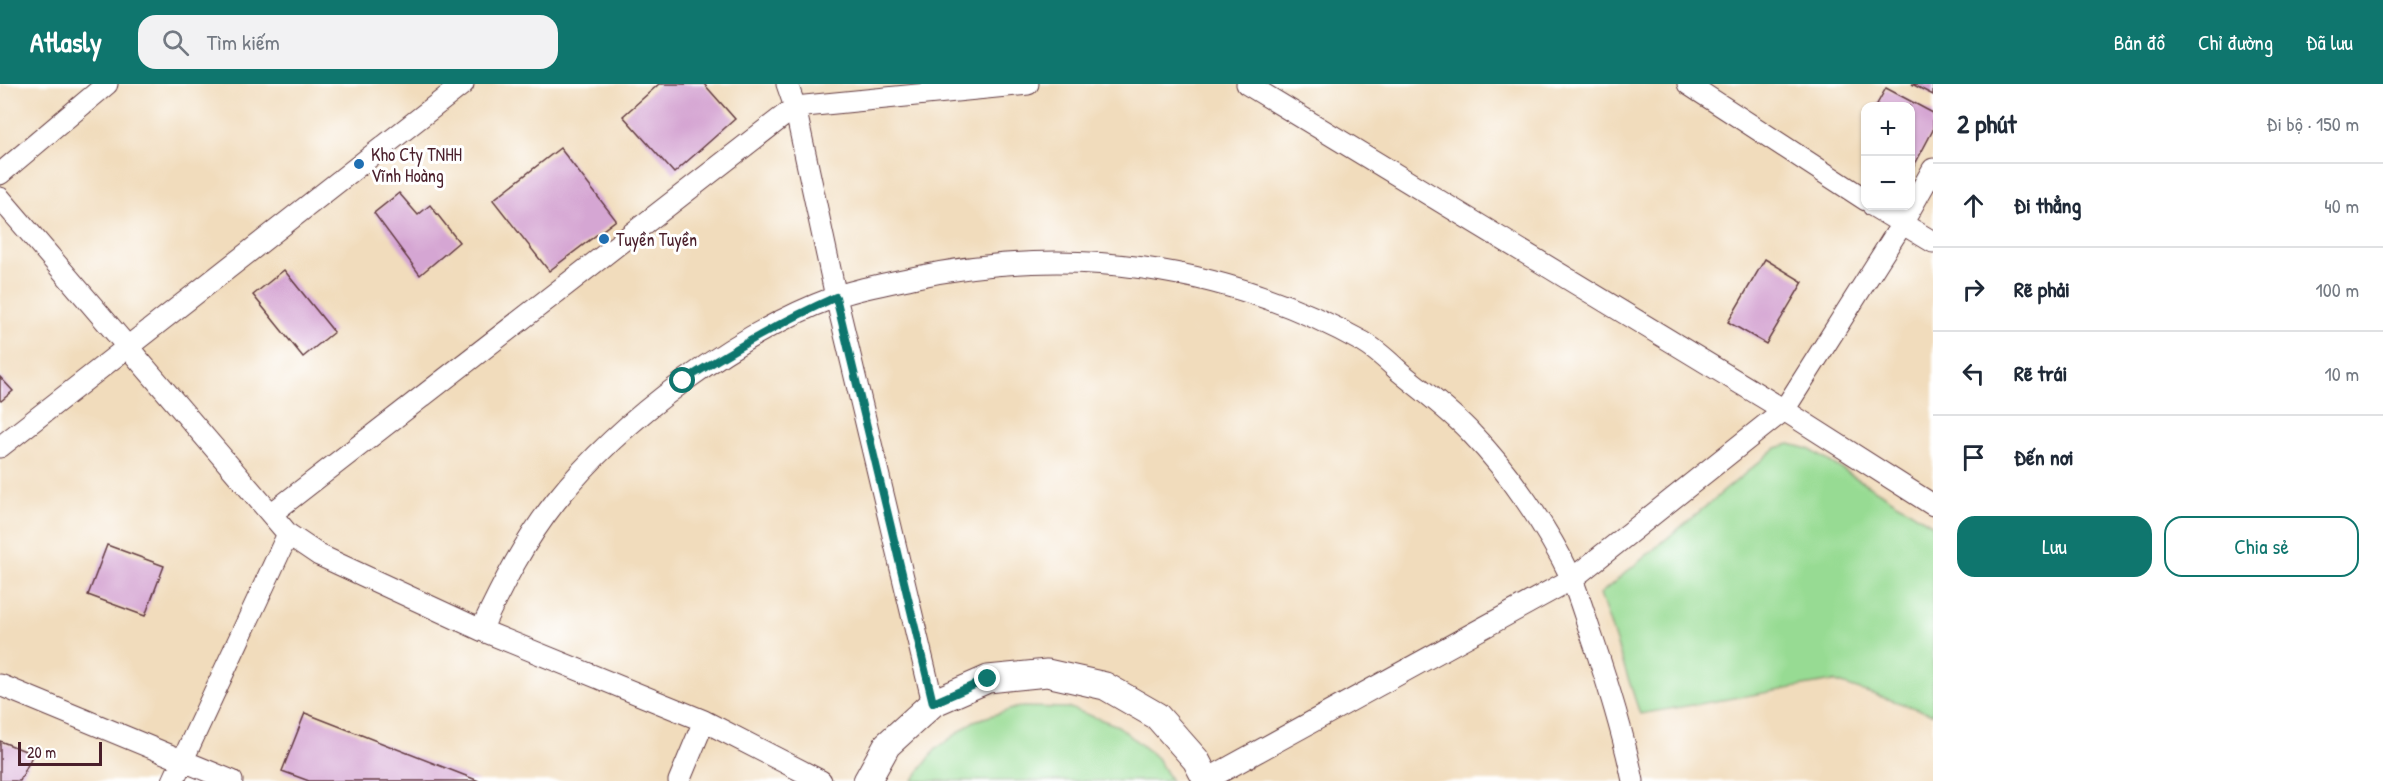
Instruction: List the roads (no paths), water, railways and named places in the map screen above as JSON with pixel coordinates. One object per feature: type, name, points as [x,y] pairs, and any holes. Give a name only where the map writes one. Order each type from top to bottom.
[{"type":"street","points":[[0,174],[107,84]]},
{"type":"street","points":[[0,447],[463,84]]},
{"type":"street","points":[[787,84],[795,107],[836,297],[933,703]]},
{"type":"street","points":[[271,514],[795,107],[1028,84]]},
{"type":"street","points":[[1247,84],[1784,410],[1933,505]]},
{"type":"street","points":[[1688,84],[1861,197]]},
{"type":"street","points":[[867,781],[887,745],[933,703],[988,679],[1047,673],[1105,686],[1157,716],[1196,760],[1207,781],[1572,579],[1784,410],[1902,224],[1933,168]]},
{"type":"street","points":[[0,198],[288,534],[319,555],[481,630],[704,721],[821,781]]},
{"type":"street","points":[[1879,210],[1933,242]]},
{"type":"street","points":[[481,630],[508,573],[556,501],[617,435],[683,381],[738,346],[790,317],[836,297],[950,270],[1023,262],[1104,263],[1160,270],[1250,291],[1367,344],[1472,433],[1525,498],[1572,579],[1604,674],[1634,781]]},
{"type":"street","points":[[173,781],[288,534]]},
{"type":"street","points":[[0,685],[232,781]]},
{"type":"street","points":[[679,781],[704,721]]},
{"type":"place","name":"Kho Cty TNHH Vĩnh Hoàng","points":[[359,164]]},
{"type":"place","name":"Tuyền Tuyền","points":[[604,239]]}]
